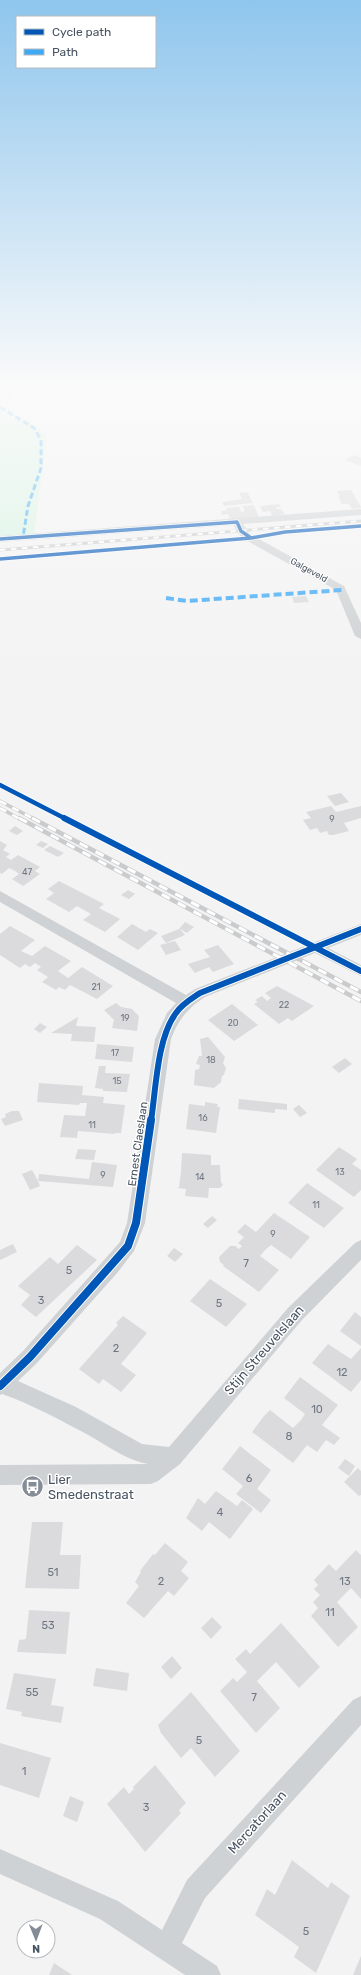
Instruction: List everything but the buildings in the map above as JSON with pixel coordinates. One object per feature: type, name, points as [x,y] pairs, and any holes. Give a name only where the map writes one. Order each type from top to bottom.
[{"type":"street","points":[[0,539],[361,512]]},
{"type":"street","name":"Galgeveld","points":[[238,522],[241,531],[246,536],[340,588],[361,636]]},
{"type":"street","points":[[0,896],[186,1002]]},
{"type":"street","points":[[316,948],[361,929]]},
{"type":"street","points":[[316,948],[361,971]]},
{"type":"street","name":"Ernest Claeslaan","points":[[1,1386],[112,1266],[128,1246],[136,1223],[163,1039],[174,1013],[186,1002],[200,993],[316,948]]},
{"type":"street","name":"Stijn Streuvelslaan","points":[[0,1475],[151,1474],[172,1457],[295,1314],[361,1248]]},
{"type":"street","points":[[1,1386],[25,1393],[69,1414],[140,1453],[172,1457]]},
{"type":"street","name":"Mercatorlaan","points":[[167,1946],[196,1889],[361,1708]]},
{"type":"street","points":[[0,1861],[109,1910],[167,1946],[208,1975]]},
{"type":"green space","points":[[0,479],[41,479],[34,534],[0,536]]},
{"type":"railway","points":[[0,550],[361,521]]},
{"type":"railway","points":[[0,801],[34,819]]},
{"type":"railway","points":[[0,808],[20,819]]},
{"type":"railway","points":[[19,818],[361,1001]]},
{"type":"railway","points":[[32,818],[361,992]]},
{"type":"marked path","points":[[23,537],[28,506],[37,479]]},
{"type":"marked path","points":[[166,598],[187,601],[342,590]]},
{"type":"cycle path","points":[[0,539],[237,522],[241,531],[251,538]]},
{"type":"cycle path","points":[[0,559],[251,538],[285,532],[361,526]]},
{"type":"cycle path","points":[[0,785],[361,971]]},
{"type":"cycle path","points":[[0,1386],[30,1357],[112,1266],[128,1246],[136,1223],[163,1039],[173,1017],[186,1002],[200,993],[361,929]]},
{"type":"place","name":"Lier Smedenstraat","points":[[33,1486]]}]
